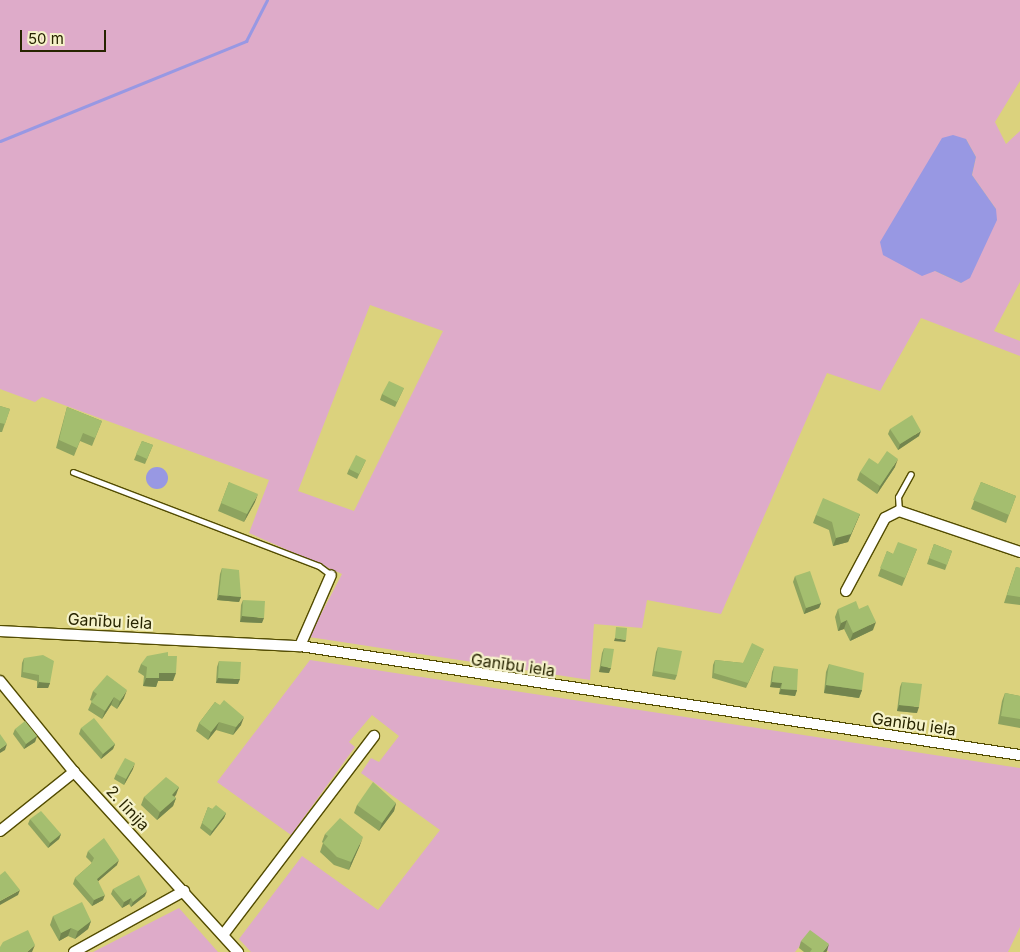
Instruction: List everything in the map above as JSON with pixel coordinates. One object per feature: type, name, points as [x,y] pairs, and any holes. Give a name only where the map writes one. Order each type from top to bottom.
[{"type":"street","points":[[846,591],[885,518],[899,511],[1020,552]]},
{"type":"street","points":[[300,646],[330,575]]},
{"type":"street","name":"Ganību iela","points":[[0,631],[300,646],[1020,755]]},
{"type":"street","name":"2. līnija","points":[[0,681],[74,772],[184,890],[238,952]]},
{"type":"street","points":[[223,935],[374,736]]},
{"type":"street","points":[[0,831],[74,772]]},
{"type":"street","points":[[74,952],[184,890]]},
{"type":"lane","points":[[73,472],[319,566],[330,575]]},
{"type":"lane","points":[[899,511],[898,497],[911,474]]},
{"type":"shaded area","points":[[0,0],[1020,0],[1020,81],[995,122],[1006,144],[1020,131],[1020,282],[994,331],[1020,341],[1020,356],[921,318],[880,391],[827,373],[721,614],[647,600],[642,628],[594,624],[590,680],[309,637],[342,574],[249,533],[269,480],[42,397],[35,402],[0,389]],"holes":[[[966,139],[976,157],[972,175],[996,209],[961,283],[935,271]],[[370,305],[443,331],[354,511],[298,491]]]},
{"type":"shaded area","points":[[310,660],[1020,768],[1020,927],[1008,952],[829,952],[807,937],[795,952],[251,952],[239,939],[302,856],[378,910],[440,830],[361,773],[371,758],[379,762],[399,736],[372,715],[349,742],[355,747],[291,835],[217,782]]},
{"type":"shaded area","points":[[179,908],[218,952],[93,952]]},
{"type":"water","points":[[953,135],[966,139],[976,157],[972,175],[996,209],[997,220],[970,278],[961,283],[935,271],[922,276],[883,255],[880,242],[942,138]]},
{"type":"water","points":[[157,467],[165,470],[168,478],[165,486],[157,489],[149,486],[146,478],[149,470]]},
{"type":"building","points":[[389,381],[404,388],[397,402],[382,394]]},
{"type":"building","points":[[0,406],[10,409],[5,424],[0,423]]},
{"type":"building","points":[[67,407],[102,421],[95,438],[83,433],[77,448],[59,440]]},
{"type":"building","points":[[912,415],[921,431],[900,444],[890,429]]},
{"type":"building","points":[[142,441],[153,445],[147,459],[136,454]]},
{"type":"building","points":[[887,451],[898,459],[880,486],[860,472],[869,458],[878,464]]},
{"type":"building","points":[[356,455],[366,460],[359,474],[349,469]]},
{"type":"building","points":[[229,482],[258,494],[247,514],[221,503]]},
{"type":"building","points":[[981,482],[1016,496],[1009,515],[973,500]]},
{"type":"building","points":[[823,498],[860,514],[851,534],[836,538],[832,522],[816,515]]},
{"type":"building","points":[[898,542],[917,549],[905,578],[880,568],[887,551],[893,554]]},
{"type":"building","points":[[934,544],[952,551],[947,565],[929,558]]},
{"type":"building","points":[[1016,567],[1020,568],[1020,597],[1007,595]]},
{"type":"building","points":[[222,568],[239,570],[241,597],[219,595]]},
{"type":"building","points":[[810,571],[821,603],[806,608],[795,576]]},
{"type":"building","points":[[243,600],[265,601],[264,618],[242,616]]},
{"type":"building","points":[[856,601],[859,609],[868,605],[876,622],[853,633],[847,620],[841,623],[838,609]]},
{"type":"building","points":[[616,627],[627,628],[626,640],[615,638]]},
{"type":"building","points":[[752,643],[764,649],[748,683],[714,673],[715,660],[743,663]]},
{"type":"building","points":[[658,647],[682,651],[677,675],[654,671]]},
{"type":"building","points":[[604,648],[614,649],[611,668],[601,666]]},
{"type":"building","points":[[168,652],[168,656],[177,656],[176,673],[159,673],[159,678],[146,678],[147,667],[141,664],[147,656]]},
{"type":"building","points":[[43,655],[54,661],[50,683],[39,682],[39,675],[23,672],[24,658]]},
{"type":"building","points":[[219,661],[241,662],[240,679],[218,678]]},
{"type":"building","points":[[829,664],[864,673],[862,690],[826,685]]},
{"type":"building","points":[[774,666],[798,669],[797,690],[781,689],[782,683],[772,682]]},
{"type":"building","points":[[107,675],[127,690],[120,701],[114,697],[105,711],[91,702],[97,694],[93,691]]},
{"type":"building","points":[[902,682],[922,684],[919,707],[899,705]]},
{"type":"building","points":[[1005,693],[1020,696],[1020,719],[1001,716]]},
{"type":"building","points":[[224,700],[244,717],[236,727],[219,722],[211,732],[199,723],[215,702],[220,705]]},
{"type":"building","points":[[94,718],[115,744],[103,754],[81,728]]},
{"type":"building","points":[[25,721],[37,736],[26,744],[15,729]]},
{"type":"building","points":[[0,734],[7,744],[0,749]]},
{"type":"building","points":[[125,758],[135,763],[126,779],[116,774]]},
{"type":"building","points":[[166,777],[179,787],[172,795],[176,798],[160,812],[144,797]]},
{"type":"building","points":[[373,782],[396,803],[382,823],[357,805]]},
{"type":"building","points":[[216,805],[226,813],[212,831],[202,823],[208,807],[212,809]]},
{"type":"building","points":[[41,811],[61,834],[50,843],[30,819]]},
{"type":"building","points":[[340,818],[363,837],[351,862],[337,857],[323,843],[328,836],[325,834]]},
{"type":"building","points":[[104,838],[119,860],[97,879],[105,895],[94,900],[75,878],[91,864],[94,858],[88,851]]},
{"type":"building","points":[[5,871],[20,890],[0,901],[0,875]]},
{"type":"building","points":[[139,875],[147,891],[133,902],[131,898],[124,902],[113,889]]},
{"type":"building","points":[[82,902],[91,921],[78,931],[71,928],[61,933],[53,916]]},
{"type":"building","points":[[28,930],[35,945],[27,952],[0,952],[3,942]]},
{"type":"building","points":[[810,930],[829,944],[823,952],[810,952],[812,949],[801,941]]},
{"type":"waterway","points":[[0,141],[246,41],[267,0]]}]
